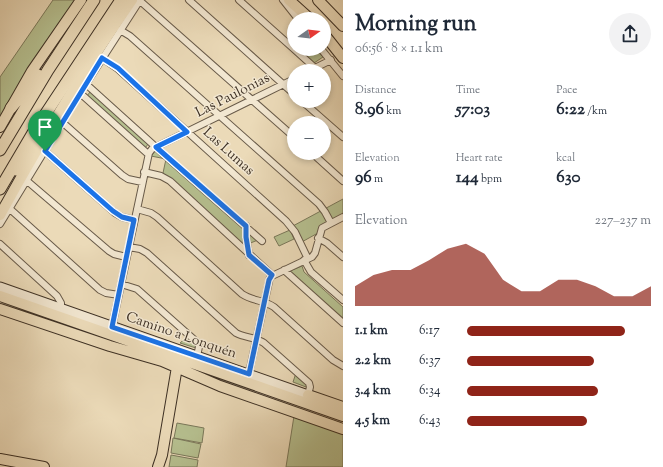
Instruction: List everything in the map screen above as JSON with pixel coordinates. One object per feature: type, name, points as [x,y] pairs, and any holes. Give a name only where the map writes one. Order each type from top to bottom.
[{"type":"highway","points":[[0,150],[66,41],[94,0]]},
{"type":"highway","points":[[0,188],[33,133],[121,0]]},
{"type":"highway","points":[[11,108],[66,41]]},
{"type":"highway","points":[[0,188],[46,136]]},
{"type":"main road","points":[[0,126],[19,92],[46,50],[81,0]]},
{"type":"main road","points":[[0,214],[97,52],[132,0]]},
{"type":"main road","points":[[288,0],[303,12]]},
{"type":"main road","points":[[298,0],[306,12]]},
{"type":"main road","points":[[318,0],[341,24]]},
{"type":"main road","points":[[329,0],[341,24]]},
{"type":"main road","points":[[331,43],[343,58]]},
{"type":"main road","name":"Camino a Lonquén","points":[[0,296],[178,363],[343,416]]},
{"type":"main road","name":"Camino a Lonquén","points":[[0,309],[74,335],[162,361],[178,363],[231,390],[343,429]]},
{"type":"main road","points":[[158,467],[163,450],[178,363]]},
{"type":"main road","points":[[308,395],[343,407]]},
{"type":"main road","points":[[0,459],[44,467]]},
{"type":"street","points":[[0,224],[139,0],[287,131]]},
{"type":"street","points":[[189,0],[287,88]]},
{"type":"street","points":[[239,0],[287,43]]},
{"type":"street","points":[[283,0],[292,12]]},
{"type":"street","points":[[120,30],[130,36],[319,204],[331,223]]},
{"type":"street","points":[[302,56],[311,64]]},
{"type":"street","points":[[327,56],[343,76]]},
{"type":"street","name":"Las Lumas","points":[[102,58],[118,68],[286,221],[295,232],[311,272],[343,300]]},
{"type":"street","points":[[323,64],[331,60]]},
{"type":"street","name":"Las Paulonias","points":[[148,154],[156,147],[287,82]]},
{"type":"street","points":[[86,84],[262,241]]},
{"type":"street","points":[[80,93],[148,154],[112,327]]},
{"type":"street","points":[[310,108],[343,137]]},
{"type":"street","points":[[62,122],[122,175],[128,179],[142,182]]},
{"type":"street","points":[[45,151],[113,211],[122,217],[134,220]]},
{"type":"street","points":[[320,160],[343,181]]},
{"type":"street","points":[[144,172],[161,176],[170,182],[272,275]]},
{"type":"street","points":[[26,180],[109,251],[126,257]]},
{"type":"street","points":[[10,208],[100,290],[106,293],[118,295]]},
{"type":"street","points":[[136,209],[157,217],[242,294],[253,300],[264,302],[274,307],[333,360],[343,366]]},
{"type":"street","points":[[249,374],[269,279],[272,275],[306,260],[315,253],[322,228],[343,217]]},
{"type":"street","points":[[246,226],[249,255]]},
{"type":"street","points":[[318,238],[327,243],[343,257]]},
{"type":"street","points":[[0,244],[57,296],[61,303],[61,309]]},
{"type":"street","points":[[129,247],[140,249],[148,253],[236,332],[264,344],[309,383],[310,387],[308,395]]},
{"type":"street","points":[[284,270],[343,323]]},
{"type":"street","points":[[121,284],[137,289],[198,343],[199,347],[197,356]]},
{"type":"street","name":"Camino a Lonquén","points":[[0,288],[308,395]]},
{"type":"green space","points":[[53,0],[76,0],[0,119],[0,77]]},
{"type":"green space","points":[[306,56],[323,57],[314,63]]},
{"type":"green space","points":[[90,92],[149,143],[145,148],[87,96]]},
{"type":"green space","points":[[156,150],[258,240],[248,244],[247,248],[167,178],[163,173],[166,159],[151,156]]},
{"type":"green space","points":[[343,199],[343,219],[300,243],[291,227]]},
{"type":"green space","points":[[290,230],[294,239],[279,246],[274,237]]},
{"type":"green space","points":[[302,266],[304,272],[343,307],[343,321],[290,271]]},
{"type":"green space","points":[[187,337],[196,344],[196,348],[180,343]]},
{"type":"green space","points":[[296,373],[306,383],[306,387],[293,382]]},
{"type":"green space","points":[[294,416],[343,434],[343,467],[286,467]]},
{"type":"green space","points":[[177,423],[204,428],[202,443],[174,438]]},
{"type":"green space","points":[[173,438],[201,444],[198,458],[171,453]]},
{"type":"green space","points":[[171,455],[198,460],[197,467],[169,467]]},
{"type":"route","points":[[102,58],[118,68],[187,132],[156,147],[246,226],[249,255],[272,275],[269,280],[249,374],[112,327],[134,220],[118,215],[45,151],[102,58]]}]
